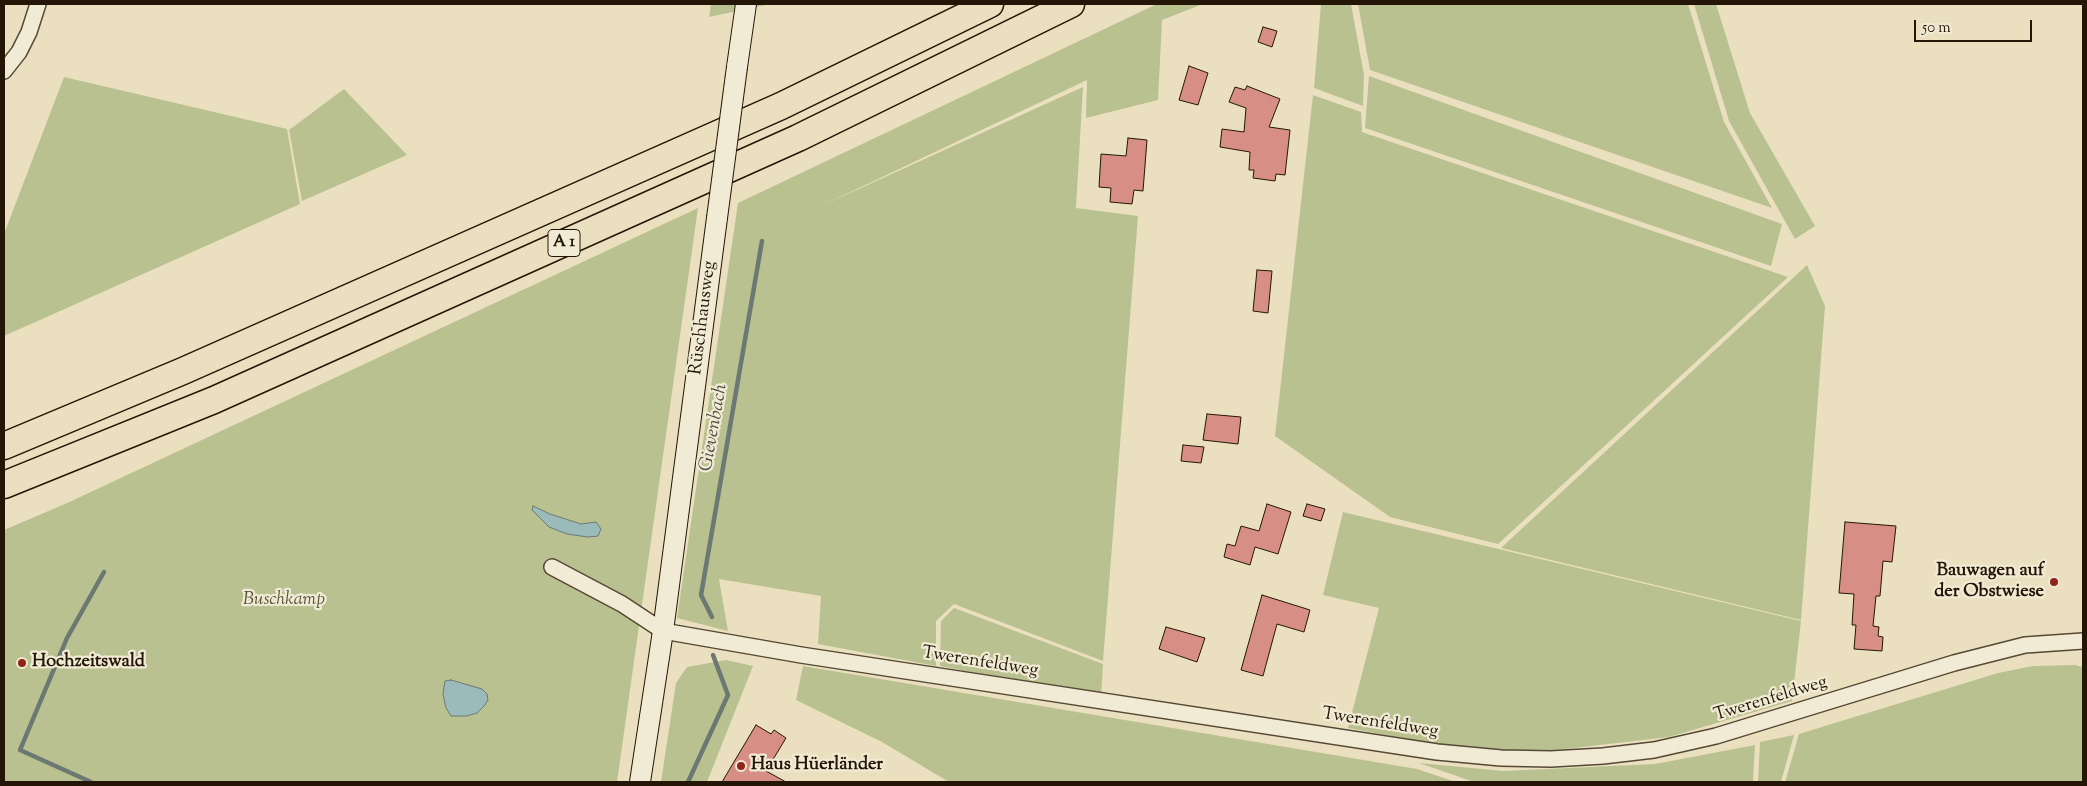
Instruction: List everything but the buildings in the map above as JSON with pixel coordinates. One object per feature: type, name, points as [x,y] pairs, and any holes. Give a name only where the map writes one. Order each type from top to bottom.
[{"type":"highway","name":"A 1","points":[[4,446],[183,372],[782,106],[990,4]]},
{"type":"highway","name":"A 1","points":[[4,485],[214,400],[789,142],[1071,4]]},
{"type":"main road","name":"Rüschhausweg","points":[[640,782],[663,631],[716,218],[746,4]]},
{"type":"street","points":[[4,71],[19,52],[29,32],[38,4]]},
{"type":"street","points":[[552,567],[622,604],[663,631]]},
{"type":"street","name":"Twerenfeldweg","points":[[663,631],[801,655],[1436,752],[1493,758],[1551,759],[1603,756],[1663,748],[1716,736],[1954,663],[2026,646],[2083,641]]},
{"type":"green space","points":[[711,4],[770,4],[709,17]]},
{"type":"green space","points":[[1157,4],[1203,4],[1162,20],[1158,100],[1086,118],[1087,80],[819,207],[1083,87],[1076,208],[1138,216],[1103,661],[954,604],[936,621],[936,666],[818,644],[821,596],[719,579],[728,631],[677,618],[738,203]]},
{"type":"green space","points":[[1321,4],[1351,4],[1364,75],[1363,106],[1314,88]]},
{"type":"green space","points":[[1358,4],[1688,4],[1724,122],[1772,208],[1370,70]]},
{"type":"green space","points":[[1694,4],[1716,4],[1750,113],[1815,226],[1795,239],[1729,121]]},
{"type":"green space","points":[[1369,76],[1782,224],[1771,266],[1365,128]]},
{"type":"green space","points":[[64,77],[287,129],[300,204],[4,336],[4,234]]},
{"type":"green space","points":[[344,89],[407,155],[302,201],[289,130]]},
{"type":"green space","points":[[1313,95],[1361,112],[1362,132],[1788,277],[1498,544],[1390,517],[1275,436]]},
{"type":"green space","name":"Buschkamp","points":[[698,208],[617,782],[4,782],[4,530],[65,504]],"holes":[[[533,506],[550,514],[581,524],[596,522],[567,534]],[[457,682],[465,684],[484,706],[477,713],[467,716],[446,708],[445,702]]]},
{"type":"green space","points":[[1807,265],[1825,306],[1801,620],[1501,548]]},
{"type":"green space","points":[[1343,512],[1801,621],[1792,701],[1669,737],[1557,750],[1496,753],[1348,728],[1379,608],[1323,595]]},
{"type":"green space","points":[[954,608],[1103,664],[1101,698],[940,666],[941,621]]},
{"type":"green space","points":[[726,660],[753,666],[707,782],[661,782],[676,683],[687,667]]},
{"type":"green space","points":[[2075,665],[2083,667],[2083,782],[1785,782],[1799,734],[1998,673],[2033,666]]},
{"type":"green space","points":[[803,666],[1417,769],[1456,782],[949,782],[882,742],[796,700]]},
{"type":"green space","points":[[1794,735],[1781,782],[1758,782],[1760,742]]},
{"type":"green space","points":[[1755,745],[1753,782],[1474,782],[1419,763],[1503,771],[1655,764]]},
{"type":"water","points":[[533,506],[550,514],[581,524],[596,522],[601,529],[598,536],[588,537],[567,534],[549,527],[532,510]]},
{"type":"water","points":[[451,680],[482,689],[487,694],[488,700],[477,713],[467,716],[451,716],[446,708],[443,694],[445,681]]},
{"type":"waterway","name":"Gievenbach","points":[[712,617],[701,595],[762,241]]},
{"type":"waterway","points":[[91,782],[20,750],[67,638],[104,572]]},
{"type":"waterway","name":"Gievenbach","points":[[688,782],[728,695],[713,655]]},
{"type":"place","name":"Bauwagen auf der Obstwiese","points":[[2054,582]]},
{"type":"place","name":"Hochzeitswald","points":[[22,663]]},
{"type":"place","name":"Haus Hüerländer","points":[[741,766]]}]
